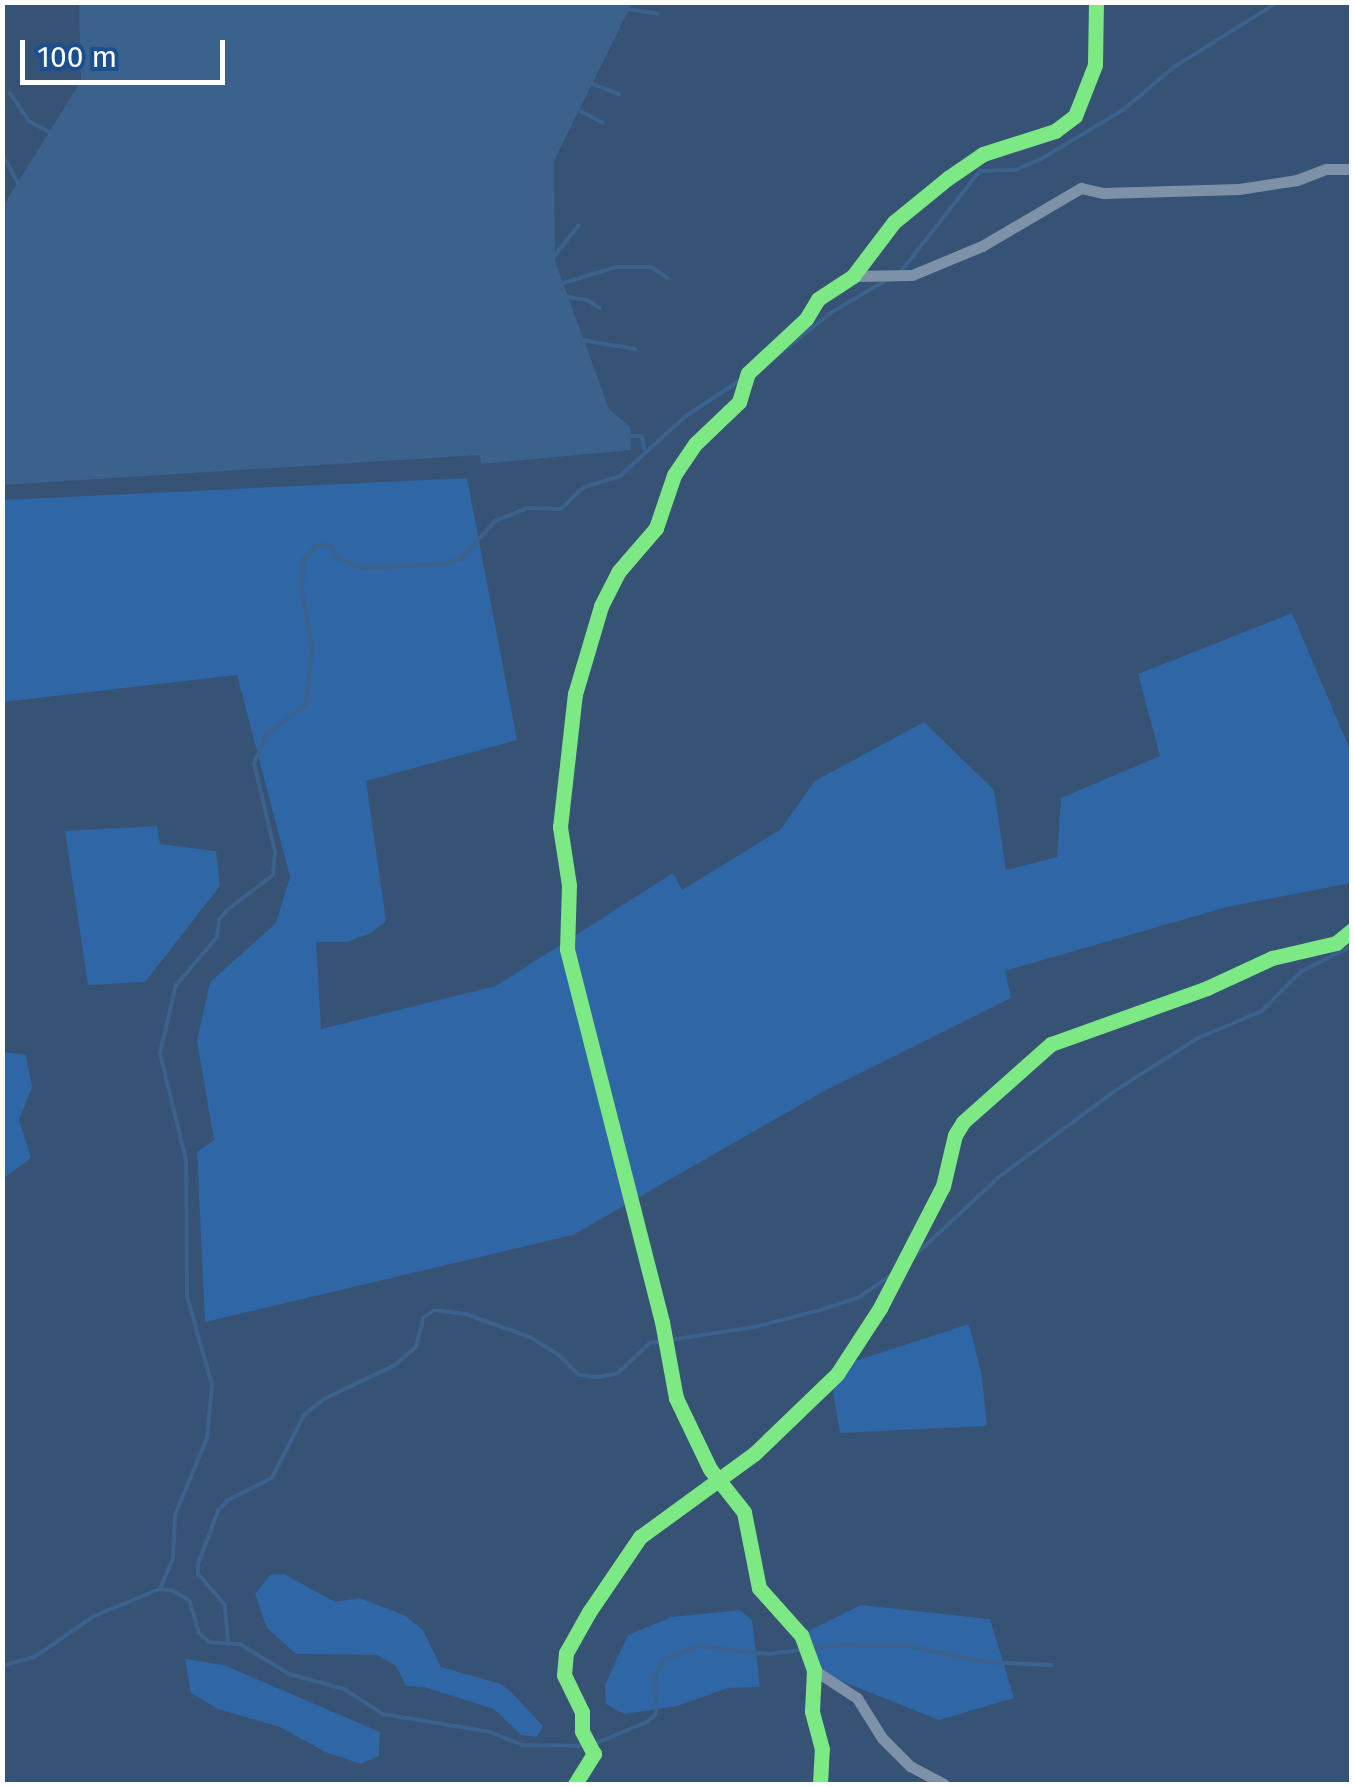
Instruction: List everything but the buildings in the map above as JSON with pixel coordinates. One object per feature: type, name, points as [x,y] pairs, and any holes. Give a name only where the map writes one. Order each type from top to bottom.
[{"type":"street","points":[[820,1784],[822,1749],[812,1711],[814,1670],[801,1635],[758,1588],[744,1512],[691,1434],[676,1398],[662,1322],[593,1065],[567,950],[569,884],[560,827],[575,694],[601,606],[619,571],[656,528],[674,475],[695,444],[739,402],[748,373],[806,318],[818,299],[853,276],[894,222],[948,178],[983,154],[1055,132],[1075,116],[1095,65],[1096,2]]},
{"type":"street","points":[[853,276],[912,276],[982,246],[1081,188],[1103,193],[1240,190],[1297,180],[1326,169],[1352,169]]},
{"type":"street","points":[[576,1784],[594,1754],[582,1731],[582,1712],[566,1687],[566,1653],[628,1548],[754,1454],[836,1374],[880,1308],[943,1186],[954,1135],[963,1122],[1050,1044],[1207,988],[1272,958],[1336,943],[1352,930]]},
{"type":"street","points":[[814,1670],[857,1698],[882,1738],[910,1766],[944,1784]]},
{"type":"shaded area","points":[[79,3],[632,3],[554,161],[555,261],[609,409],[630,427],[631,450],[481,464],[480,455],[3,485],[3,206],[81,81]]},
{"type":"shaded area","points":[[467,478],[517,740],[366,781],[386,921],[371,933],[347,942],[316,942],[321,1029],[496,986],[673,873],[682,890],[780,830],[815,781],[924,722],[994,790],[1006,870],[1057,857],[1061,798],[1160,756],[1138,674],[1292,613],[1351,752],[1351,883],[1227,907],[1005,971],[1011,998],[826,1090],[573,1235],[205,1322],[197,1152],[214,1140],[197,1041],[210,982],[276,923],[290,877],[237,675],[3,702],[2,500]]},
{"type":"shaded area","points":[[157,826],[160,844],[216,851],[220,886],[145,982],[88,985],[65,831]]},
{"type":"shaded area","points":[[3,1052],[26,1055],[32,1087],[19,1120],[31,1158],[4,1178],[3,1195]]},
{"type":"shaded area","points":[[969,1324],[982,1376],[987,1426],[840,1433],[833,1392],[843,1365]]},
{"type":"shaded area","points":[[284,1574],[335,1602],[360,1598],[406,1616],[423,1630],[441,1667],[501,1684],[512,1693],[543,1726],[537,1737],[521,1735],[494,1709],[424,1687],[406,1686],[396,1666],[377,1655],[296,1654],[267,1628],[255,1594],[270,1575]]},
{"type":"shaded area","points":[[861,1605],[990,1619],[1014,1698],[939,1720],[814,1670],[804,1633]]},
{"type":"shaded area","points":[[740,1610],[752,1620],[760,1687],[728,1688],[677,1706],[624,1714],[606,1704],[605,1685],[628,1635],[672,1617]]},
{"type":"shaded area","points":[[185,1659],[224,1665],[380,1732],[379,1756],[361,1764],[325,1752],[280,1727],[218,1709],[191,1693]]},
{"type":"waterway","points":[[902,270],[980,171],[1015,170],[1041,159],[1123,110],[1174,67],[1278,2]]},
{"type":"waterway","points":[[628,9],[658,14]]},
{"type":"waterway","points":[[590,83],[619,94]]},
{"type":"waterway","points":[[10,93],[29,121],[52,134]]},
{"type":"waterway","points":[[576,109],[603,123]]},
{"type":"waterway","points":[[2,153],[21,189]]},
{"type":"waterway","points":[[553,258],[578,226]]},
{"type":"waterway","points":[[560,284],[616,267],[651,267],[668,278]]},
{"type":"waterway","points":[[759,370],[832,312],[890,278]]},
{"type":"waterway","points":[[562,296],[587,300],[600,308]]},
{"type":"waterway","points":[[576,339],[635,349]]},
{"type":"waterway","points":[[160,1589],[173,1558],[175,1515],[207,1438],[212,1385],[187,1296],[186,1160],[160,1053],[176,985],[217,937],[219,920],[227,910],[273,875],[275,852],[254,763],[267,734],[306,704],[312,647],[302,592],[303,559],[316,546],[330,545],[338,558],[361,568],[443,564],[461,559],[495,521],[528,508],[561,509],[584,487],[620,476],[686,416],[742,379]]},
{"type":"waterway","points":[[630,436],[642,436],[644,449]]},
{"type":"waterway","points":[[911,1259],[1000,1176],[1119,1088],[1198,1038],[1262,1011],[1302,971],[1352,946]]},
{"type":"waterway","points":[[228,1643],[225,1605],[198,1574],[198,1564],[218,1511],[228,1500],[272,1478],[304,1415],[324,1399],[395,1365],[416,1347],[423,1318],[434,1310],[466,1314],[530,1337],[559,1355],[579,1375],[598,1377],[618,1373],[650,1343],[754,1327],[824,1309],[861,1296],[892,1274]]},
{"type":"waterway","points":[[2,1666],[36,1656],[94,1616],[160,1589],[171,1590],[189,1600],[199,1633],[209,1642],[240,1644],[289,1674],[344,1689],[383,1714],[490,1732],[523,1745],[585,1746]]},
{"type":"waterway","points":[[594,1744],[647,1722],[656,1714],[655,1676],[664,1660],[698,1646],[769,1654],[839,1645],[909,1646],[983,1662],[1052,1665]]},
{"type":"cycle path","points":[[820,1784],[822,1749],[812,1711],[814,1670],[801,1635],[759,1588],[744,1512],[710,1469],[676,1398],[662,1322],[567,949],[569,885],[560,827],[575,694],[601,606],[619,571],[656,528],[674,475],[695,444],[739,402],[748,373],[806,319],[818,299],[853,276],[894,222],[948,178],[983,154],[1055,131],[1075,116],[1095,65],[1096,2]]},
{"type":"cycle path","points":[[575,1784],[594,1754],[582,1731],[582,1712],[564,1675],[566,1653],[589,1612],[640,1537],[754,1454],[837,1374],[880,1308],[943,1186],[955,1135],[963,1122],[1051,1044],[1207,988],[1272,958],[1336,943],[1352,930]]}]
